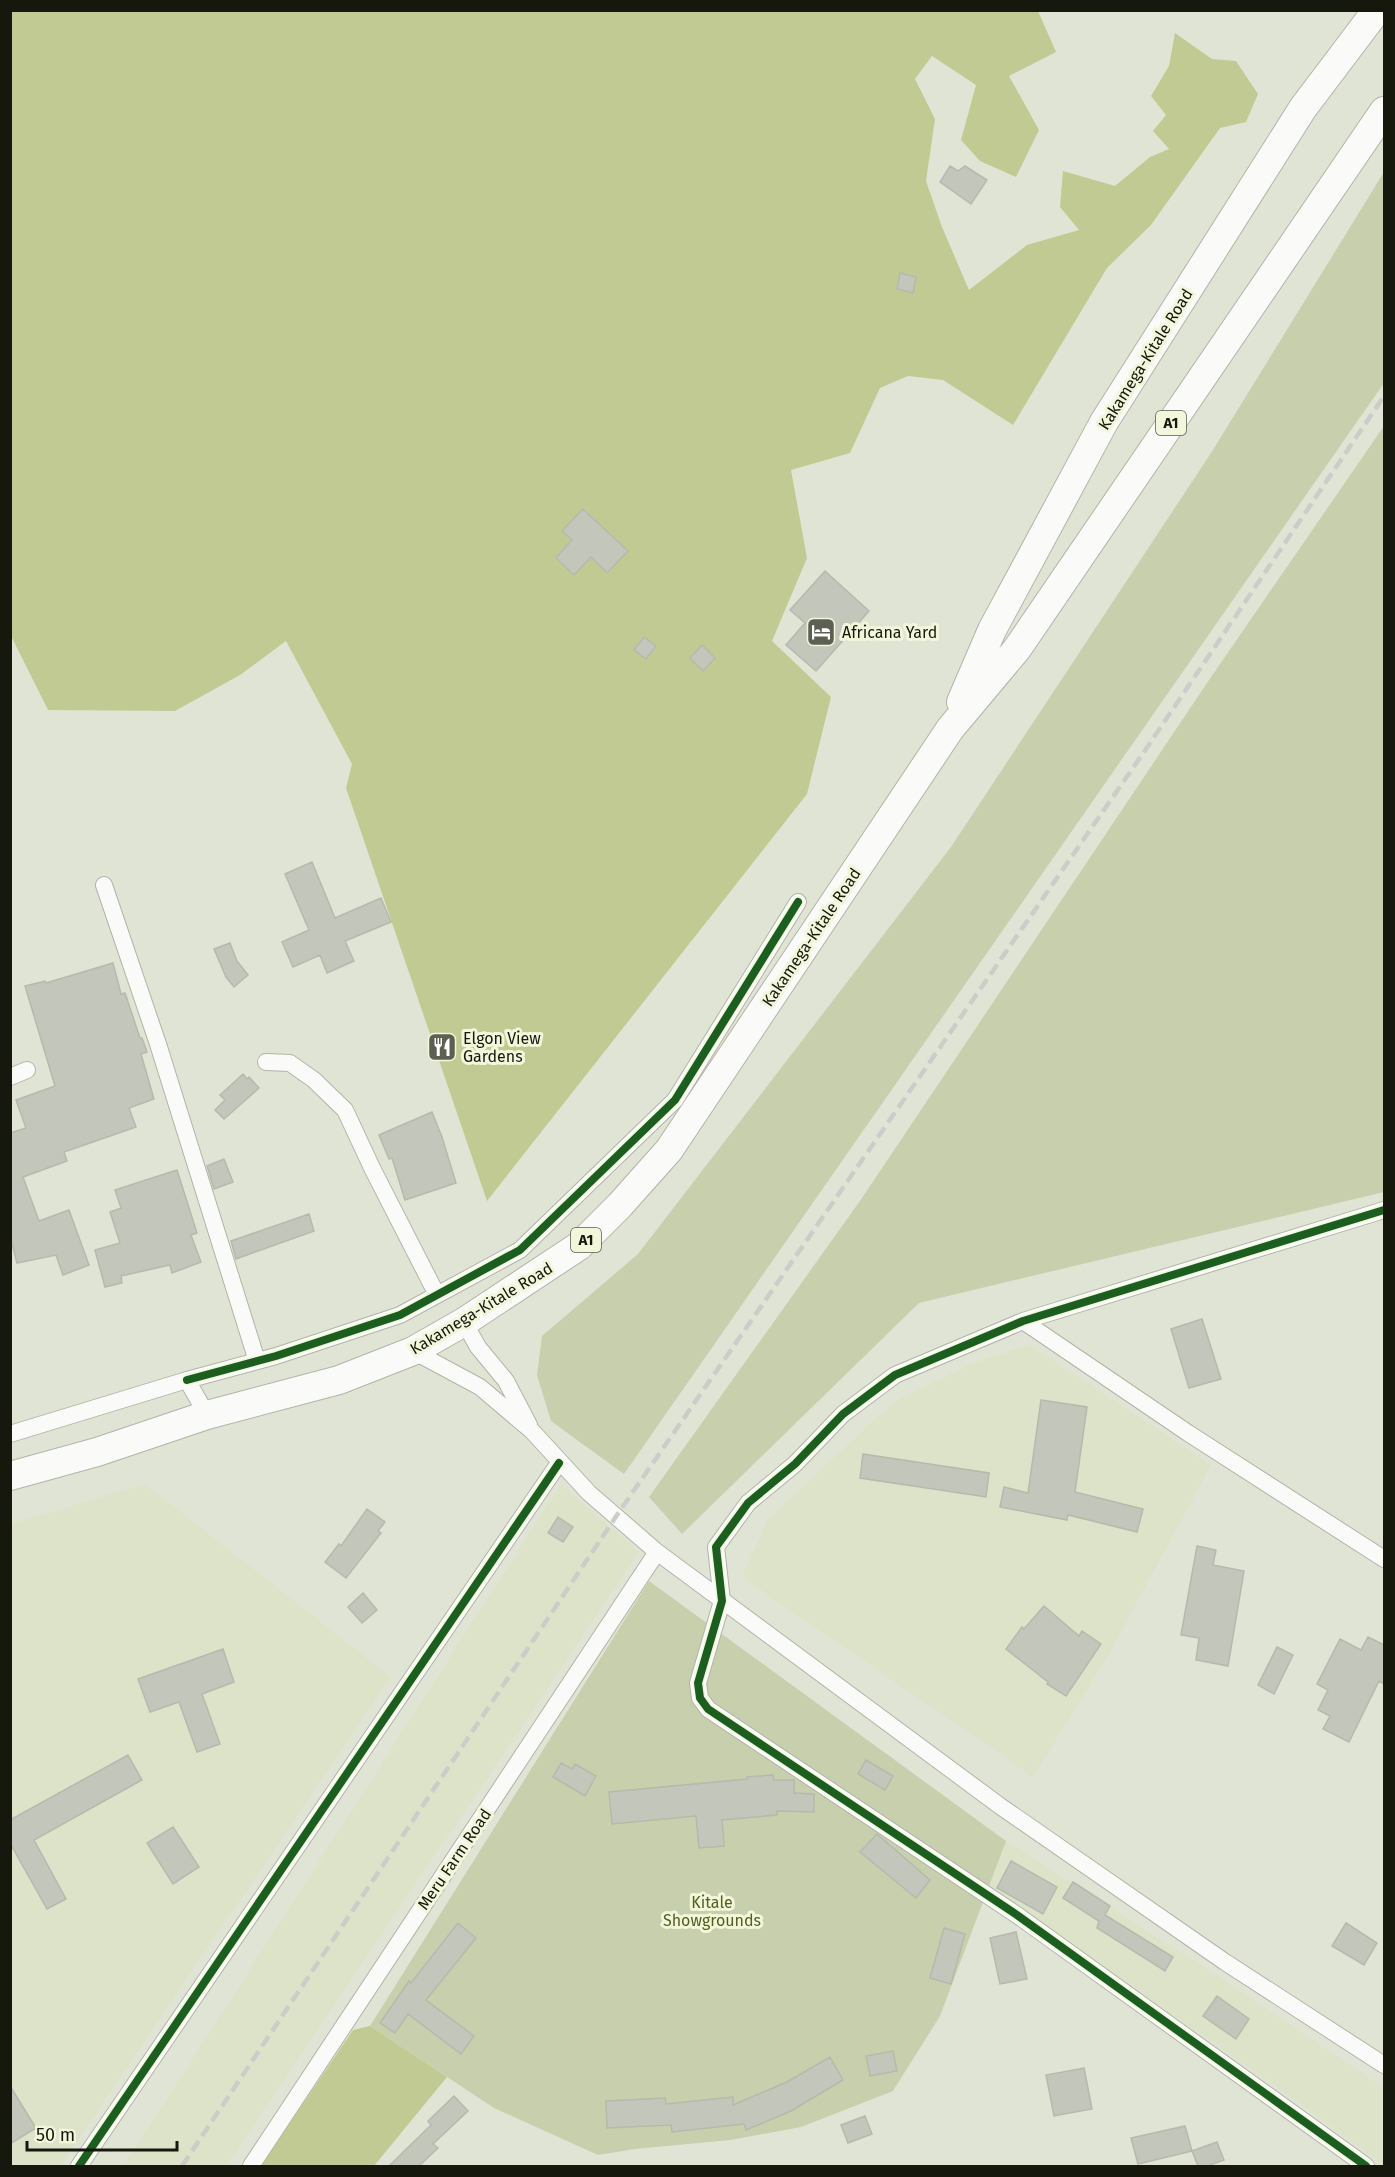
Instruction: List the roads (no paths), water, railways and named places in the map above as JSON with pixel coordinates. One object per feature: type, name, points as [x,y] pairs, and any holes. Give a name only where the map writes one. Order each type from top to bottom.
[{"type":"highway","name":"Kakamega-Kitale Road","points":[[950,729],[992,630],[1104,422],[1303,108],[1377,10]]},
{"type":"highway","name":"Kakamega-Kitale Road","points":[[10,1476],[97,1452],[207,1415],[339,1380],[413,1351],[464,1322],[579,1246],[620,1205],[669,1150],[950,729],[1017,649],[1384,111]]},
{"type":"street","points":[[104,885],[158,1044],[257,1361]]},
{"type":"street","points":[[10,1434],[257,1361],[400,1315],[520,1250],[675,1100],[798,902]]},
{"type":"street","points":[[266,1062],[290,1064],[314,1080],[345,1110],[437,1295]]},
{"type":"street","points":[[10,1077],[27,1070]]},
{"type":"street","points":[[1366,2166],[1017,1915],[708,1708],[700,1698],[698,1683],[722,1601],[716,1547],[748,1503],[795,1464],[843,1414],[895,1375],[1023,1321],[1384,1210]]},
{"type":"street","points":[[1023,1321],[1188,1433],[1384,1559]]},
{"type":"street","points":[[464,1322],[478,1347],[491,1360],[510,1387],[532,1431]]},
{"type":"street","points":[[413,1351],[480,1387],[532,1431],[589,1493],[657,1552],[1000,1806],[1225,1962],[1384,2065]]},
{"type":"street","points":[[187,1380],[207,1415]]},
{"type":"street","points":[[79,2166],[559,1463]]},
{"type":"street","name":"Meru Farm Road","points":[[250,2166],[657,1552]]},
{"type":"railway","points":[[182,2166],[617,1515],[1146,749],[1384,396]]},
{"type":"place","name":"Africana Yard","points":[[821,632]]},
{"type":"place","name":"Elgon View Gardens","points":[[442,1047]]},
{"type":"park label","name":"Kitale Showgrounds","points":[[712,1911]]}]
